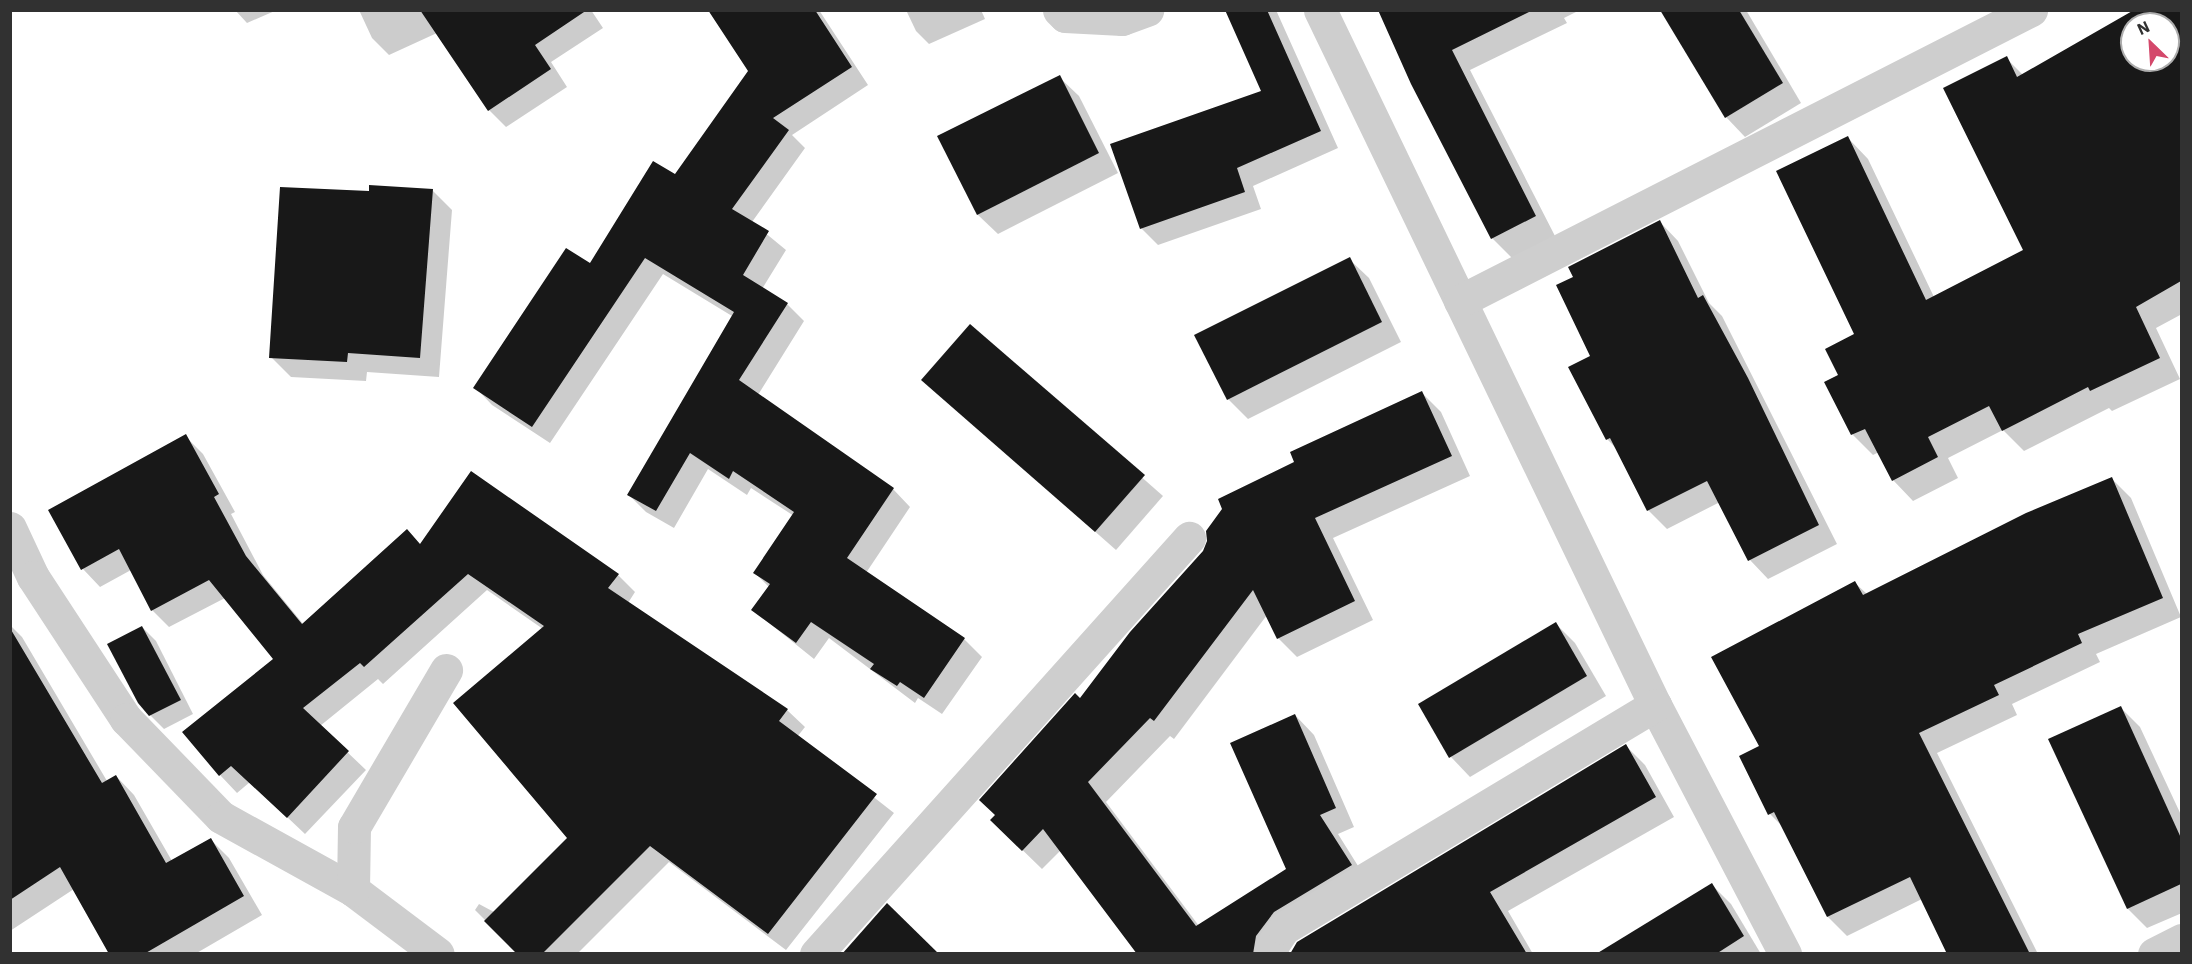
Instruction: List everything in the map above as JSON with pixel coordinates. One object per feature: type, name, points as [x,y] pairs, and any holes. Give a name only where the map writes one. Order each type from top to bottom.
[{"type":"street","points":[[1059,10],[1065,16],[1122,19],[1147,10]]},
{"type":"street","points":[[1320,10],[1655,705],[1785,954]]},
{"type":"street","points":[[1460,301],[2031,10]]},
{"type":"street","points":[[10,528],[22,584],[126,719],[220,817],[353,890],[438,954]]},
{"type":"street","points":[[816,954],[1189,538]]},
{"type":"street","points":[[353,890],[354,827],[446,670]]},
{"type":"street","points":[[1272,954],[1271,947],[1284,928],[1655,705]]},
{"type":"street","points":[[2154,954],[2181,940]]},
{"type":"building","points":[[420,10],[587,10],[535,45],[551,69],[488,111]]},
{"type":"building","points":[[708,10],[815,10],[852,67],[773,118],[789,130],[732,209],[769,231],[743,275],[788,303],[739,380],[894,488],[847,558],[965,638],[924,698],[900,682],[897,686],[870,669],[874,664],[811,622],[796,643],[751,610],[770,584],[753,573],[794,512],[733,471],[729,479],[690,453],[656,511],[627,495],[734,312],[645,258],[532,427],[473,388],[566,248],[590,263],[653,161],[675,174],[748,71]]},
{"type":"building","points":[[1225,10],[1267,10],[1321,131],[1237,168],[1245,192],[1140,229],[1110,144],[1261,91]]},
{"type":"building","points":[[1378,10],[1533,10],[1452,50],[1536,216],[1491,239],[1411,84]]},
{"type":"building","points":[[1660,10],[1739,10],[1783,83],[1725,118]]},
{"type":"building","points":[[2134,10],[2181,10],[2181,281],[2136,307],[2160,358],[2090,391],[2088,387],[2002,431],[1989,406],[1928,437],[1938,457],[1892,481],[1865,429],[1851,435],[1824,382],[1838,375],[1825,349],[1854,334],[1776,171],[1848,136],[1926,300],[2023,250],[1943,88],[2007,56],[2017,77],[2120,18],[2120,72],[2180,72],[2180,12],[2131,12]]},
{"type":"building","points":[[1060,75],[1099,153],[977,215],[937,136]]},
{"type":"building","points":[[369,185],[433,189],[420,358],[348,353],[347,362],[269,358],[280,187],[369,191]]},
{"type":"building","points":[[1660,220],[1698,298],[1703,295],[1748,378],[1819,525],[1748,561],[1707,481],[1647,511],[1610,438],[1606,440],[1568,367],[1590,356],[1556,285],[1573,277],[1568,267]]},
{"type":"building","points":[[1350,257],[1382,322],[1227,400],[1194,335]]},
{"type":"building","points":[[970,324],[1145,475],[1095,532],[921,380]]},
{"type":"building","points":[[1422,391],[1452,456],[1315,518],[1355,601],[1277,639],[1253,590],[1154,721],[1150,718],[1088,782],[1196,926],[1286,869],[1230,743],[1295,714],[1336,808],[1320,815],[1352,865],[1274,912],[1256,936],[1253,954],[1137,954],[1043,829],[1022,851],[990,820],[995,815],[979,800],[1075,693],[1080,698],[1130,632],[1203,551],[1207,541],[1206,531],[1222,509],[1218,499],[1294,462],[1290,452]]},
{"type":"building","points":[[186,434],[219,494],[214,497],[246,556],[302,624],[407,529],[420,544],[471,471],[619,574],[608,588],[788,709],[779,721],[877,794],[768,934],[650,846],[542,954],[517,954],[484,921],[567,838],[453,703],[544,626],[468,574],[364,667],[360,663],[303,708],[349,751],[287,818],[231,766],[219,776],[182,732],[273,659],[209,580],[151,611],[119,549],[81,570],[48,510]]},
{"type":"building","points":[[2112,477],[2163,598],[2078,634],[2082,643],[1994,685],[1999,695],[1919,733],[2030,954],[1947,954],[1910,877],[1827,917],[1774,812],[1768,815],[1739,756],[1759,746],[1711,657],[1855,581],[1863,595],[2026,513]]},
{"type":"building","points":[[1556,622],[1587,676],[1449,758],[1418,704]]},
{"type":"building","points":[[142,626],[181,700],[149,716],[138,703],[107,644]]},
{"type":"building","points":[[10,628],[102,783],[116,775],[166,863],[211,838],[244,896],[144,954],[109,954],[60,867],[10,900]]},
{"type":"building","points":[[2121,706],[2181,838],[2181,884],[2127,909],[2048,739]]},
{"type":"building","points":[[1626,744],[1656,797],[1490,892],[1527,954],[1290,954],[1297,942]]},
{"type":"building","points":[[1712,883],[1744,936],[1716,954],[1596,954]]},
{"type":"building","points":[[887,903],[939,954],[842,954]]}]
